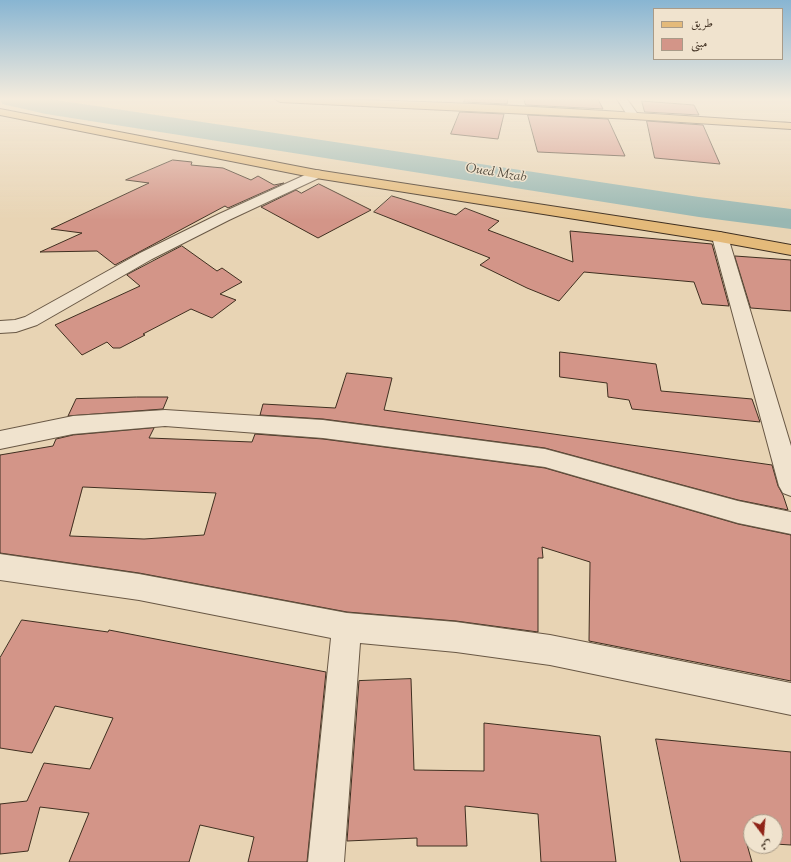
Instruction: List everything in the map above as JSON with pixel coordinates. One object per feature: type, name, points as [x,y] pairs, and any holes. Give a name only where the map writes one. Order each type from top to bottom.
[{"type":"main road","points":[[139,139],[316,174],[720,237],[791,250]]},
{"type":"street","points":[[0,327],[16,326],[31,321],[146,256],[224,217],[316,174]]},
{"type":"street","points":[[720,237],[791,486]]},
{"type":"street","points":[[0,440],[73,425],[165,418],[324,429],[545,458],[738,512],[791,523]]},
{"type":"street","points":[[0,567],[139,587],[347,627],[456,637],[550,650],[791,699]]},
{"type":"street","points":[[326,862],[347,627]]},
{"type":"building","points":[[535,139],[617,139],[625,156],[538,152]]},
{"type":"building","points":[[651,139],[709,139],[720,164],[655,158]]},
{"type":"building","points":[[173,160],[192,162],[191,165],[223,168],[251,180],[258,176],[274,185],[284,183],[228,208],[225,206],[115,265],[97,251],[40,252],[82,233],[51,229],[149,183],[126,180]]},
{"type":"building","points":[[319,184],[371,210],[318,238],[261,207],[296,190],[301,193]]},
{"type":"building","points":[[392,196],[456,215],[465,208],[499,221],[488,230],[573,262],[570,231],[712,244],[729,306],[702,304],[694,282],[584,272],[559,301],[527,288],[480,265],[490,258],[374,212]]},
{"type":"building","points":[[182,246],[217,271],[222,268],[242,282],[220,294],[236,300],[212,318],[191,309],[120,348],[113,348],[107,342],[82,355],[55,325],[140,286],[127,275]]},
{"type":"building","points":[[735,256],[791,260],[791,311],[751,308]]},
{"type":"building","points":[[560,352],[656,364],[661,391],[752,399],[760,422],[632,409],[629,400],[608,397],[607,383],[560,377]]},
{"type":"building","points":[[347,373],[392,378],[384,410],[772,465],[778,486],[788,510],[738,500],[545,448],[323,419],[260,415],[263,404],[335,408]]},
{"type":"building","points":[[168,397],[163,409],[68,416],[76,399]]},
{"type":"building","points":[[154,428],[149,438],[252,442],[255,434],[323,439],[545,468],[738,524],[791,535],[791,681],[589,641],[590,562],[542,547],[543,558],[538,558],[538,632],[456,621],[347,612],[139,573],[0,553],[0,455],[53,446],[56,439],[73,435]],"holes":[[[83,487],[216,493],[204,535],[144,539],[70,536]]]},
{"type":"building","points":[[22,620],[108,632],[109,630],[326,672],[307,862],[248,862],[254,837],[200,825],[189,862],[69,862],[89,813],[40,807],[28,851],[0,854],[0,804],[27,801],[44,763],[90,769],[113,718],[55,706],[32,753],[0,748],[0,658]]},
{"type":"building","points":[[411,679],[414,770],[484,771],[484,723],[600,736],[616,862],[541,862],[538,814],[465,806],[467,846],[417,846],[417,838],[347,841],[359,681]]},
{"type":"building","points":[[656,739],[791,752],[791,845],[783,844],[783,814],[743,814],[743,854],[750,854],[752,862],[681,862]]},
{"type":"waterway","name":"Oued Mzab","points":[[261,139],[699,207],[791,219]]}]
